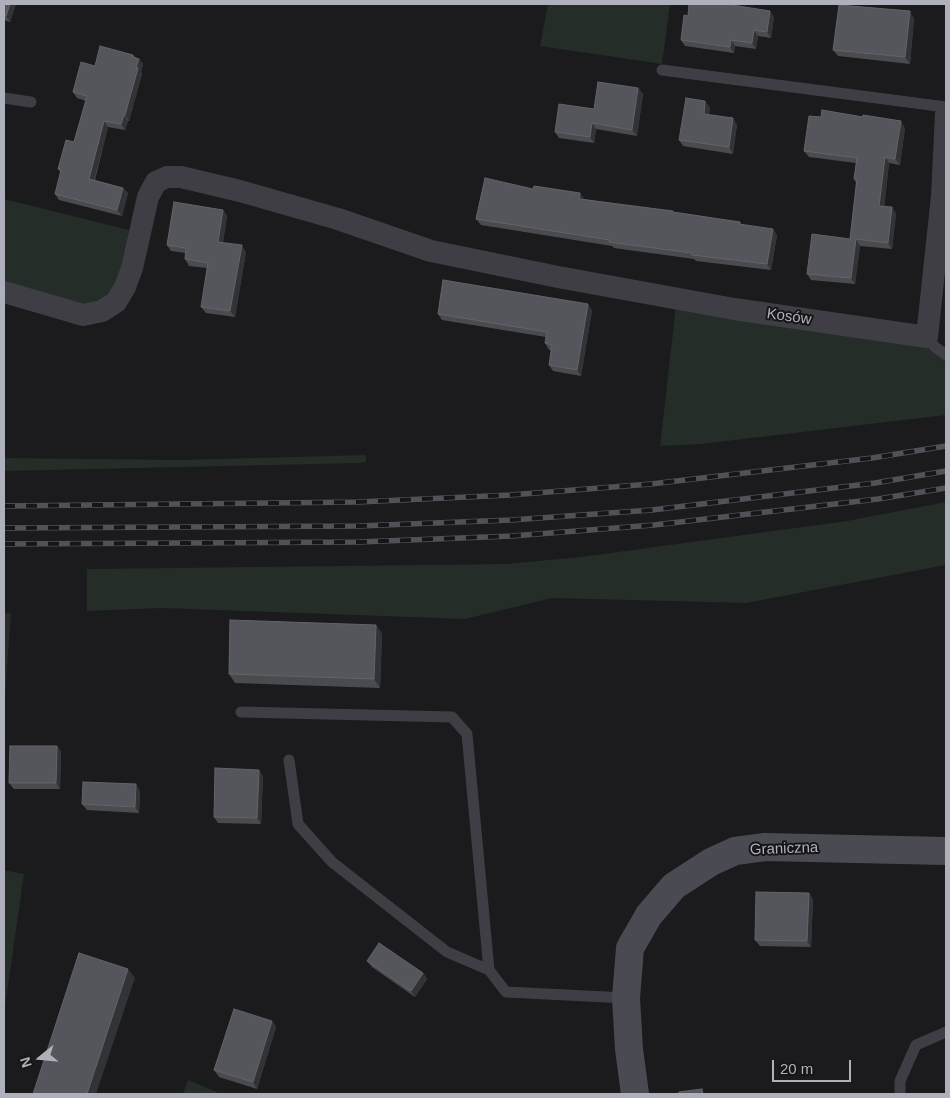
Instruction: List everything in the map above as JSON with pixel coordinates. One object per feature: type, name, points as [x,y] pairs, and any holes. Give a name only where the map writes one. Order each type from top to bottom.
[{"type":"street","points":[[927,337],[942,196],[946,114]]},
{"type":"street","name":"Kosów","points":[[4,292],[83,315],[102,311],[116,302],[132,268],[148,197],[156,182],[167,177],[181,177],[240,191],[338,219],[431,251],[558,277],[734,309],[927,337]]},
{"type":"street","name":"Graniczna","points":[[635,1094],[629,1049],[626,998],[630,948],[649,915],[674,886],[711,862],[735,851],[765,847],[946,850]]},
{"type":"lane","points":[[662,70],[946,107]]},
{"type":"lane","points":[[4,98],[31,102]]},
{"type":"lane","points":[[927,337],[935,347],[946,355]]},
{"type":"lane","points":[[241,712],[452,716],[467,734],[489,970]]},
{"type":"lane","points":[[289,760],[298,824],[332,862],[447,952],[489,970],[506,992],[626,998]]},
{"type":"lane","points":[[900,1094],[900,1081],[916,1045],[946,1032]]},
{"type":"shaded area","points":[[548,4],[670,4],[662,64],[540,46]]},
{"type":"shaded area","points":[[4,199],[129,230],[118,284],[110,298],[79,307],[4,283]]},
{"type":"shaded area","points":[[676,306],[924,344],[946,362],[946,415],[701,444],[660,446]]},
{"type":"shaded area","points":[[366,455],[366,462],[360,463],[4,471],[4,458],[182,460]]},
{"type":"shaded area","points":[[946,502],[946,565],[746,603],[552,598],[465,619],[162,608],[87,611],[87,569],[506,564],[581,557],[847,521]]},
{"type":"shaded area","points":[[4,613],[11,613],[4,710]]},
{"type":"shaded area","points":[[4,870],[24,874],[4,1014]]},
{"type":"shaded area","points":[[188,1080],[221,1094],[183,1094]]},
{"type":"building","points":[[4,4],[10,4],[6,16],[4,15]]},
{"type":"building","points":[[689,4],[733,4],[770,11],[767,32],[754,30],[752,43],[731,40],[730,47],[681,40],[684,15],[688,16]]},
{"type":"building","points":[[839,5],[910,11],[905,57],[833,50]]},
{"type":"building","points":[[100,46],[133,55],[133,57],[139,59],[125,115],[121,124],[104,121],[89,179],[123,188],[117,210],[55,194],[61,170],[58,169],[66,140],[74,142],[87,96],[73,92],[81,62],[95,66]]},
{"type":"building","points":[[598,82],[638,88],[632,130],[592,123],[590,137],[555,132],[559,104],[594,109]]},
{"type":"building","points":[[686,98],[705,101],[704,114],[733,118],[729,147],[679,140]]},
{"type":"building","points":[[822,110],[901,121],[895,159],[885,157],[879,206],[892,207],[888,243],[856,239],[851,278],[807,274],[812,234],[850,239],[857,179],[854,179],[857,158],[804,151],[809,116],[821,117]]},
{"type":"building","points":[[485,178],[533,189],[534,186],[580,193],[579,199],[673,211],[773,229],[767,264],[692,255],[692,253],[609,242],[610,240],[476,219]]},
{"type":"building","points":[[174,202],[223,210],[218,242],[242,245],[230,311],[201,307],[208,263],[185,259],[186,248],[167,245]]},
{"type":"building","points":[[443,280],[588,304],[577,370],[549,365],[552,345],[545,343],[547,332],[438,314]]},
{"type":"building","points":[[230,620],[376,625],[374,679],[229,674]]},
{"type":"building","points":[[10,746],[57,746],[56,783],[9,783]]},
{"type":"building","points":[[215,768],[259,770],[257,818],[214,817]]},
{"type":"building","points":[[83,782],[136,784],[135,807],[82,804]]},
{"type":"building","points":[[756,892],[809,893],[807,941],[755,940]]},
{"type":"building","points":[[379,943],[423,973],[411,991],[367,961]]},
{"type":"building","points":[[79,953],[128,969],[87,1094],[33,1094]]},
{"type":"building","points":[[234,1009],[272,1021],[253,1082],[214,1070]]},
{"type":"building","points":[[702,1089],[703,1094],[679,1094],[679,1092]]},
{"type":"railway","points":[[4,506],[358,502],[510,495],[651,484],[872,458],[946,446]]},
{"type":"railway","points":[[4,528],[359,526],[511,520],[652,510],[875,483],[946,471]]},
{"type":"railway","points":[[4,544],[359,542],[512,536],[654,525],[878,499],[946,488]]}]
